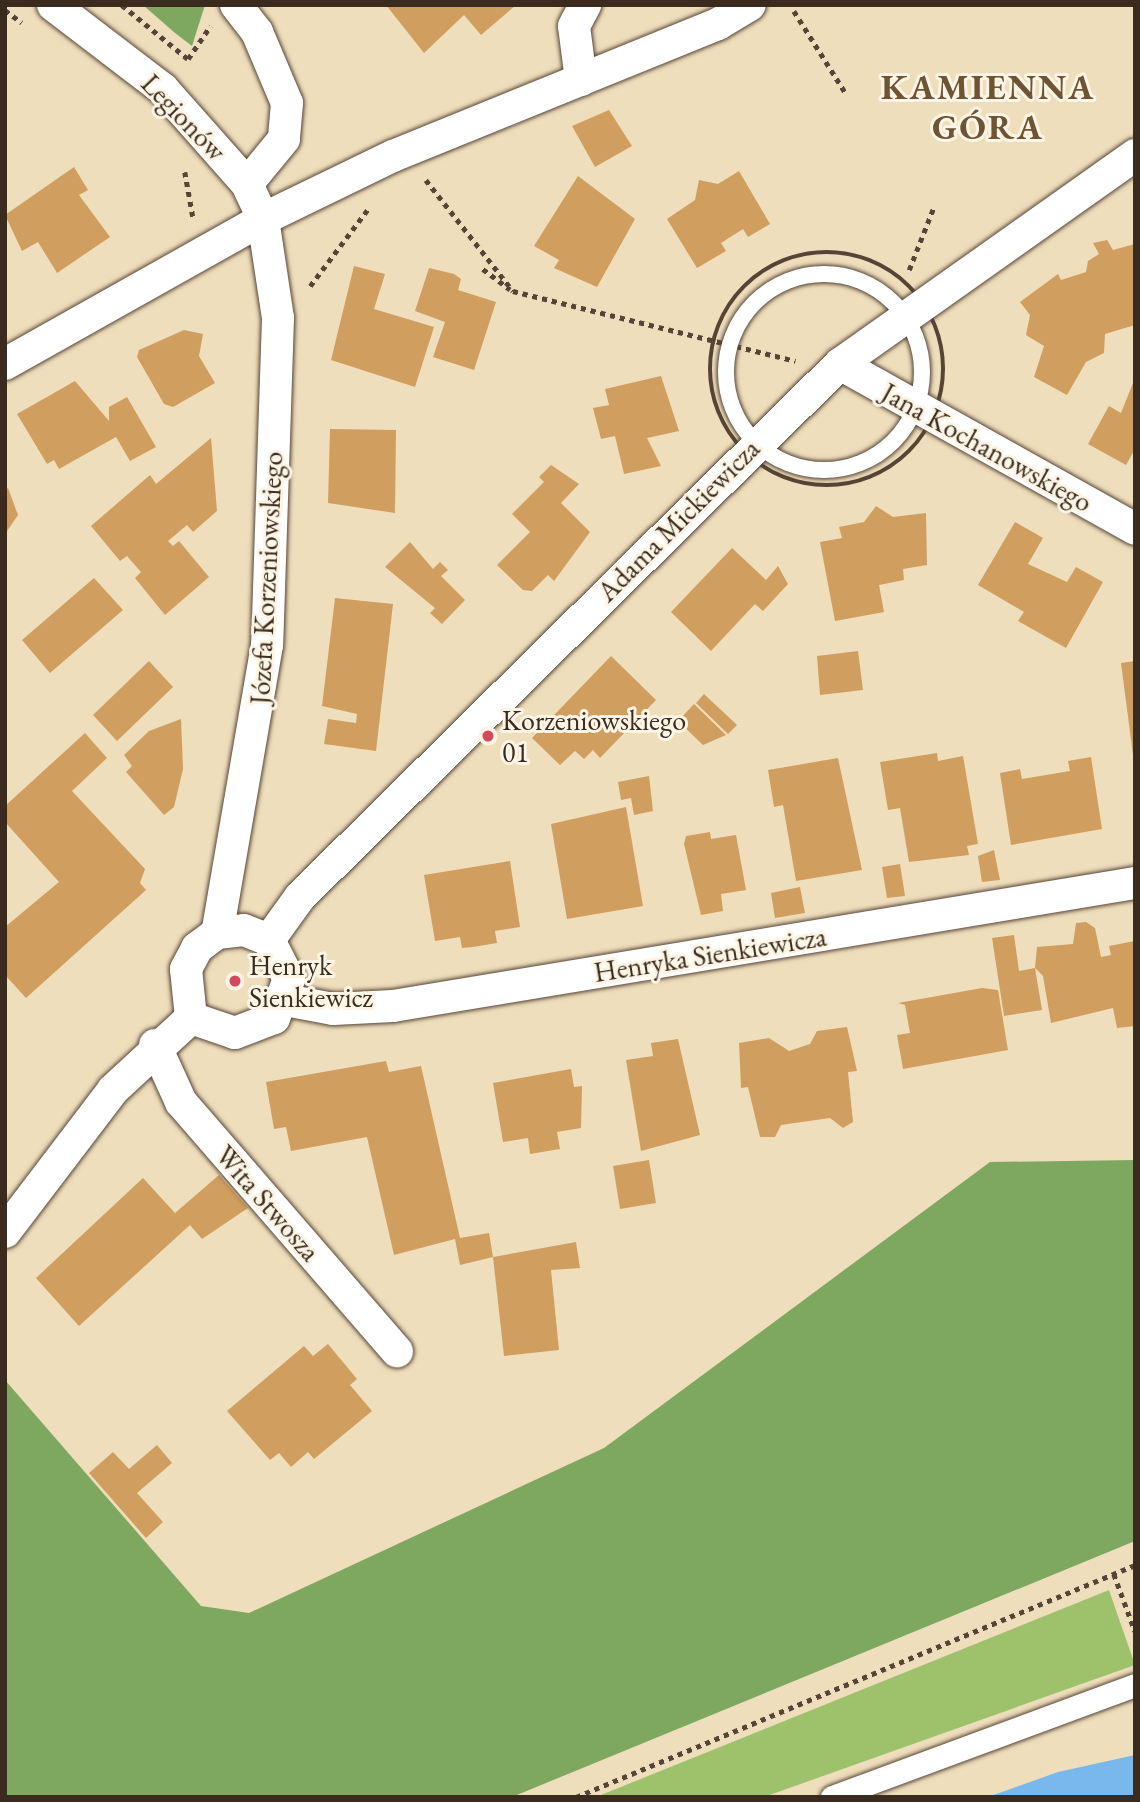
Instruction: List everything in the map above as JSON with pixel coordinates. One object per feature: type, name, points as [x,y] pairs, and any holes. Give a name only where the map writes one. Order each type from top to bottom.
[{"type":"street","name":"Legionów","points":[[53,5],[163,89],[247,184],[263,219]]},
{"type":"street","points":[[236,5],[257,32],[287,103],[284,139],[247,184]]},
{"type":"street","points":[[580,80],[574,26],[584,5]]},
{"type":"street","points":[[5,364],[263,219],[393,156],[580,80],[750,5]]},
{"type":"street","name":"Adama Mickiewicza","points":[[269,940],[300,898],[747,447],[825,364],[916,306],[1135,155]]},
{"type":"street","name":"Józefa Korzeniowskiego","points":[[217,933],[267,645],[278,318],[263,219]]},
{"type":"street","name":"Jana Kochanowskiego","points":[[825,364],[925,413],[1135,529]]},
{"type":"street","name":"Henryka Sienkiewicza","points":[[285,1000],[333,1009],[393,1006],[1135,884]]},
{"type":"street","points":[[244,930],[269,940],[286,968],[285,1000],[256,1030],[234,1033],[191,1018],[187,969],[197,948],[217,933],[244,930]]},
{"type":"street","points":[[5,1232],[155,1045],[191,1018]]},
{"type":"street","name":"Wita Stwosza","points":[[155,1045],[181,1102],[397,1351]]},
{"type":"street","points":[[832,1797],[1135,1685]]},
{"type":"lane","points":[[810,275],[854,279],[916,306],[925,413],[895,440],[845,468],[787,463],[747,447],[728,391],[731,343],[769,291],[810,275]]},
{"type":"path","points":[[121,5],[188,59],[206,37]]},
{"type":"path","points":[[5,10],[26,26]]},
{"type":"path","points":[[794,11],[845,92]]},
{"type":"path","points":[[180,166],[195,203],[190,226]]},
{"type":"path","points":[[424,178],[513,290]]},
{"type":"path","points":[[905,281],[933,209]]},
{"type":"path","points":[[853,254],[905,281],[945,368],[902,460],[856,483],[804,485],[747,447],[710,388],[713,338],[743,287],[793,256],[853,254]]},
{"type":"path","points":[[484,269],[513,290],[545,304],[825,364]]},
{"type":"path","points":[[576,1797],[1135,1566]]},
{"type":"path","points":[[1114,1574],[1135,1631]]},
{"type":"green space","points":[[143,5],[205,5],[192,46],[175,33]]},
{"type":"green space","points":[[1135,1160],[1135,1541],[512,1797],[5,1797],[5,1380],[201,1606],[249,1613],[604,1448],[990,1162]]},
{"type":"green space","points":[[1109,1590],[1135,1665],[764,1797],[596,1797]]},
{"type":"water","points":[[1135,1755],[1135,1797],[988,1797],[1058,1772]]},
{"type":"building","points":[[386,5],[516,5],[481,35],[464,15],[424,53]]},
{"type":"building","points":[[609,110],[632,146],[595,167],[572,126]]},
{"type":"building","points":[[74,167],[88,190],[79,195],[110,237],[57,273],[38,242],[22,251],[5,215]]},
{"type":"building","points":[[739,171],[770,224],[748,237],[743,229],[721,243],[726,251],[697,268],[667,219],[695,200],[699,180],[718,184]]},
{"type":"building","points":[[578,176],[635,219],[597,287],[554,268],[559,260],[534,246]]},
{"type":"building","points":[[1107,240],[1113,250],[1135,244],[1135,325],[1105,334],[1104,353],[1086,362],[1067,395],[1034,377],[1044,346],[1026,335],[1030,315],[1020,302],[1058,274],[1061,280],[1086,272],[1088,261],[1099,254],[1093,243]]},
{"type":"building","points":[[354,266],[385,274],[374,309],[434,327],[415,387],[331,360]]},
{"type":"building","points":[[429,268],[454,274],[461,279],[458,290],[496,302],[474,370],[433,357],[445,322],[415,311]]},
{"type":"building","points":[[184,330],[203,334],[199,356],[215,383],[173,407],[164,404],[137,357],[139,350]]},
{"type":"building","points":[[661,376],[679,431],[647,438],[661,466],[624,474],[615,436],[601,439],[593,408],[609,405],[605,389]]},
{"type":"building","points":[[1135,378],[1135,449],[1126,465],[1088,444],[1109,406],[1121,413]]},
{"type":"building","points":[[75,381],[109,421],[109,407],[127,397],[156,447],[130,461],[116,437],[59,469],[54,460],[47,464],[17,414]]},
{"type":"building","points":[[330,429],[396,430],[395,513],[328,503]]},
{"type":"building","points":[[211,438],[217,511],[193,532],[187,525],[168,541],[173,546],[179,541],[209,577],[165,615],[135,578],[141,572],[127,556],[120,561],[91,526],[150,475],[156,484]]},
{"type":"building","points":[[551,465],[579,484],[561,503],[590,532],[554,581],[548,575],[532,591],[523,590],[497,565],[530,532],[512,514],[544,482],[539,477]]},
{"type":"building","points":[[8,488],[18,515],[5,534],[5,490]]},
{"type":"building","points":[[876,506],[893,517],[926,513],[927,565],[903,569],[904,580],[879,585],[884,612],[835,621],[820,542],[842,538],[839,527],[864,522]]},
{"type":"building","points":[[1015,522],[1043,538],[1028,564],[1067,582],[1076,567],[1103,582],[1066,648],[1018,621],[1024,612],[978,585]]},
{"type":"building","points":[[410,542],[433,569],[440,562],[448,570],[441,576],[465,600],[442,624],[430,613],[435,608],[385,567]]},
{"type":"building","points":[[732,548],[766,580],[778,566],[788,584],[763,611],[755,604],[711,651],[671,612]]},
{"type":"building","points":[[94,578],[123,610],[50,673],[22,640]]},
{"type":"building","points":[[335,598],[393,604],[376,751],[324,744],[328,719],[356,723],[357,714],[322,706]]},
{"type":"building","points":[[858,651],[863,690],[820,695],[817,656]]},
{"type":"building","points":[[611,656],[656,700],[600,758],[593,750],[584,759],[575,751],[560,765],[532,738]]},
{"type":"building","points":[[149,661],[173,687],[117,741],[93,715]]},
{"type":"building","points":[[1135,661],[1135,755],[1133,755],[1121,663]]},
{"type":"building","points":[[704,694],[737,725],[728,734],[696,703]]},
{"type":"building","points":[[694,704],[726,735],[703,745],[678,721]]},
{"type":"building","points":[[181,719],[183,769],[174,807],[164,815],[126,772],[132,766],[124,755],[149,731]]},
{"type":"building","points":[[85,733],[107,758],[72,791],[145,869],[140,883],[146,890],[26,998],[5,975],[5,927],[59,882],[5,822],[5,806]]},
{"type":"building","points":[[937,753],[938,761],[963,756],[978,844],[967,846],[969,855],[909,862],[900,808],[888,810],[880,762]]},
{"type":"building","points":[[1091,757],[1102,829],[1011,845],[1000,773],[1020,769],[1022,779],[1070,771],[1068,761]]},
{"type":"building","points":[[838,758],[862,870],[796,881],[783,805],[774,807],[768,770]]},
{"type":"building","points":[[649,776],[653,811],[634,815],[631,798],[621,800],[618,782]]},
{"type":"building","points":[[626,807],[643,906],[567,919],[551,824]]},
{"type":"building","points":[[710,832],[711,839],[736,835],[746,890],[721,894],[723,911],[701,915],[684,844],[686,836]]},
{"type":"building","points":[[994,850],[1000,880],[982,882],[978,856]]},
{"type":"building","points":[[510,861],[520,927],[495,931],[497,943],[473,947],[462,948],[460,937],[435,941],[424,875]]},
{"type":"building","points":[[900,864],[905,896],[887,898],[882,867]]},
{"type":"building","points":[[800,887],[805,913],[775,918],[771,893]]},
{"type":"building","points":[[1086,922],[1095,928],[1101,957],[1111,955],[1109,946],[1135,941],[1135,1026],[1117,1028],[1113,1008],[1051,1023],[1043,976],[1035,968],[1037,947],[1073,944],[1076,923]]},
{"type":"building","points":[[1014,935],[1019,971],[1035,968],[1042,1010],[1004,1016],[992,938]]},
{"type":"building","points":[[982,988],[998,990],[1008,1050],[903,1069],[897,1035],[910,1033],[905,1005],[898,1003]]},
{"type":"building","points":[[847,1027],[857,1071],[848,1072],[853,1122],[843,1128],[830,1118],[781,1125],[775,1137],[760,1137],[748,1087],[741,1088],[739,1043],[769,1038],[789,1051],[810,1044],[817,1031]]},
{"type":"building","points":[[678,1039],[700,1135],[641,1151],[626,1060],[653,1056],[651,1043]]},
{"type":"building","points":[[386,1061],[389,1072],[421,1066],[460,1238],[489,1233],[493,1257],[460,1265],[455,1239],[394,1255],[367,1137],[291,1151],[286,1127],[274,1129],[266,1082]]},
{"type":"building","points":[[571,1069],[574,1087],[582,1086],[581,1128],[557,1132],[560,1149],[530,1154],[528,1138],[503,1142],[493,1083]]},
{"type":"building","points":[[649,1160],[656,1203],[620,1209],[613,1166]]},
{"type":"building","points":[[219,1175],[248,1208],[202,1239],[190,1225],[79,1326],[36,1278],[143,1178],[175,1213]]},
{"type":"building","points":[[576,1242],[580,1268],[551,1270],[559,1350],[504,1356],[493,1257]]},
{"type":"building","points":[[328,1344],[357,1379],[350,1385],[372,1411],[314,1459],[308,1452],[291,1467],[279,1453],[270,1460],[227,1411],[304,1346],[313,1356]]},
{"type":"building","points":[[157,1445],[172,1463],[137,1493],[163,1522],[146,1538],[89,1473],[113,1452],[129,1469]]},
{"type":"place","name":"Korzeniowskiego 01","points":[[488,736]]},
{"type":"place","name":"Henryk Sienkiewicz","points":[[235,981]]},
{"type":"district","name":"KAMIENNA GÓRA","points":[[988,107]]}]
